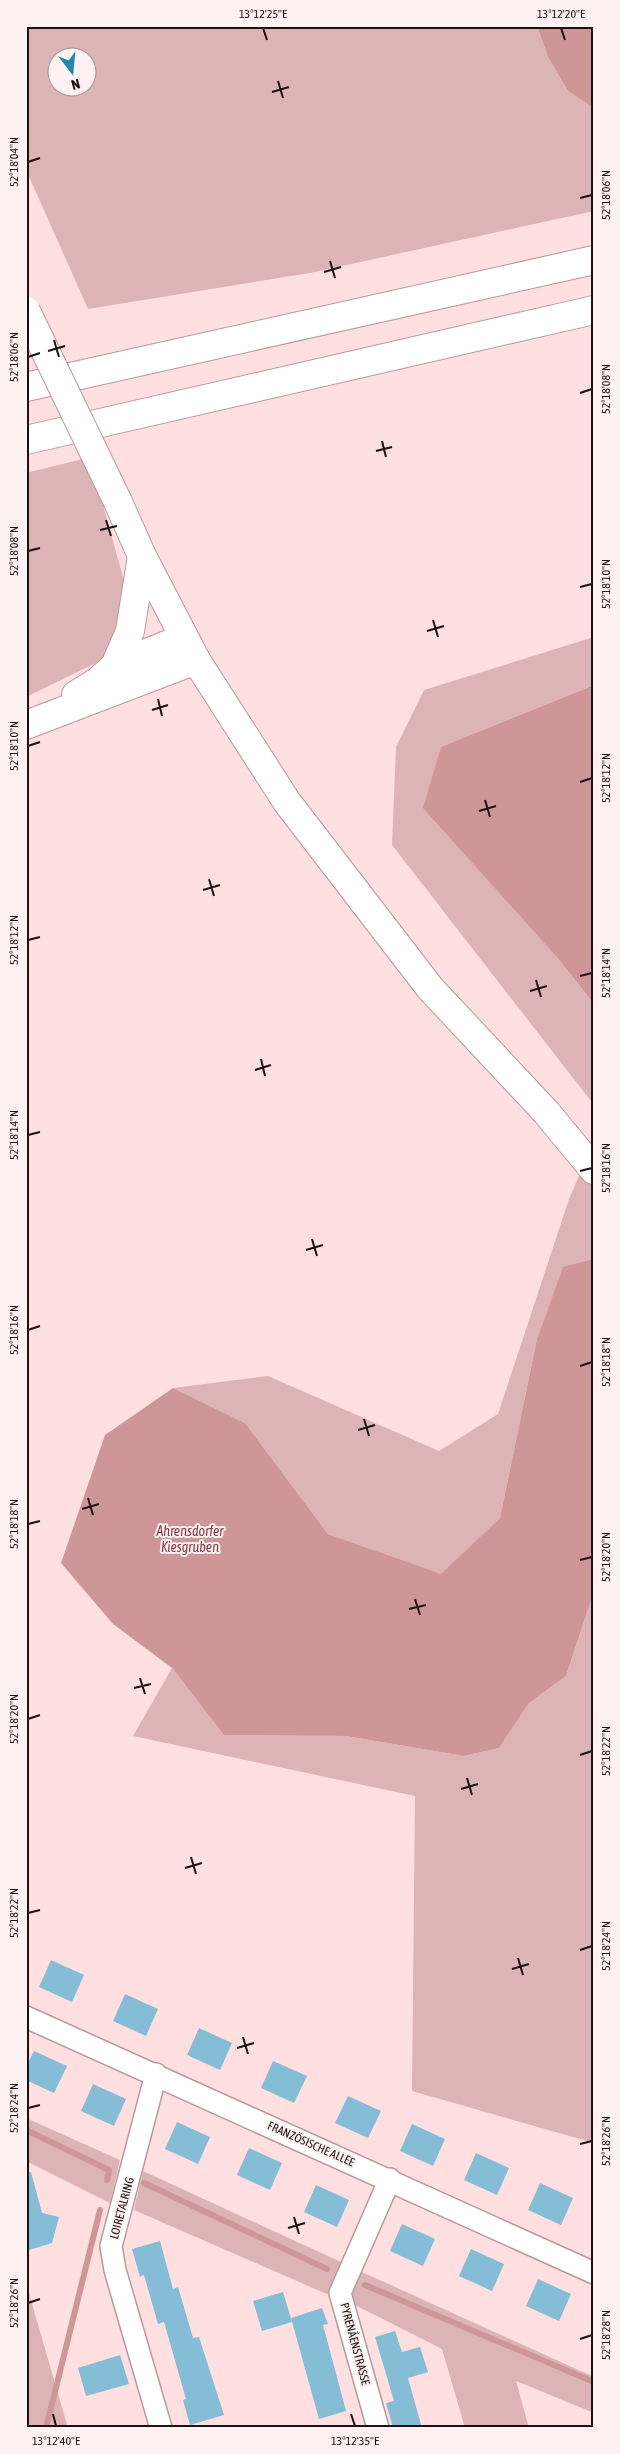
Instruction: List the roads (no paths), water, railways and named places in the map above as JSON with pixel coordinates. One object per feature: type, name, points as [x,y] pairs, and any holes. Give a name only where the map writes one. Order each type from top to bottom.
[{"type":"main road","points":[[26,387],[594,260]]},
{"type":"main road","points":[[26,440],[594,310]]},
{"type":"main road","points":[[26,311],[142,556],[190,649],[287,802],[430,988],[546,1112],[594,1170]]},
{"type":"main road","points":[[28,724],[97,682],[115,666],[130,631],[142,556]]},
{"type":"main road","points":[[115,666],[190,649]]},
{"type":"main road","points":[[28,724],[190,649]]},
{"type":"street","name":"FRANZÖSISCHE ALLEE","points":[[26,2017],[390,2179],[594,2273]]},
{"type":"street","name":"LOIRETALRING","points":[[156,2074],[111,2246],[115,2270],[161,2428]]},
{"type":"street","name":"PYRENÄENSTRASSE","points":[[378,2428],[340,2293],[390,2179]]},
{"type":"water","points":[[537,26],[594,26],[594,108],[568,91],[548,57]]},
{"type":"water","points":[[594,685],[594,1004],[556,956],[423,808],[441,747]]},
{"type":"water","name":"Ahrensdorfer Kiesgruben","points":[[594,1259],[594,1591],[566,1676],[529,1703],[499,1748],[464,1756],[346,1736],[224,1735],[172,1668],[113,1624],[61,1563],[105,1435],[173,1388],[245,1423],[328,1534],[441,1574],[500,1518],[537,1339],[563,1267]]},
{"type":"waterway","points":[[26,2130],[109,2170],[107,2180]]},
{"type":"waterway","points":[[144,2183],[327,2269]]},
{"type":"waterway","points":[[46,2428],[100,2210]]},
{"type":"waterway","points":[[365,2285],[594,2382]]}]
